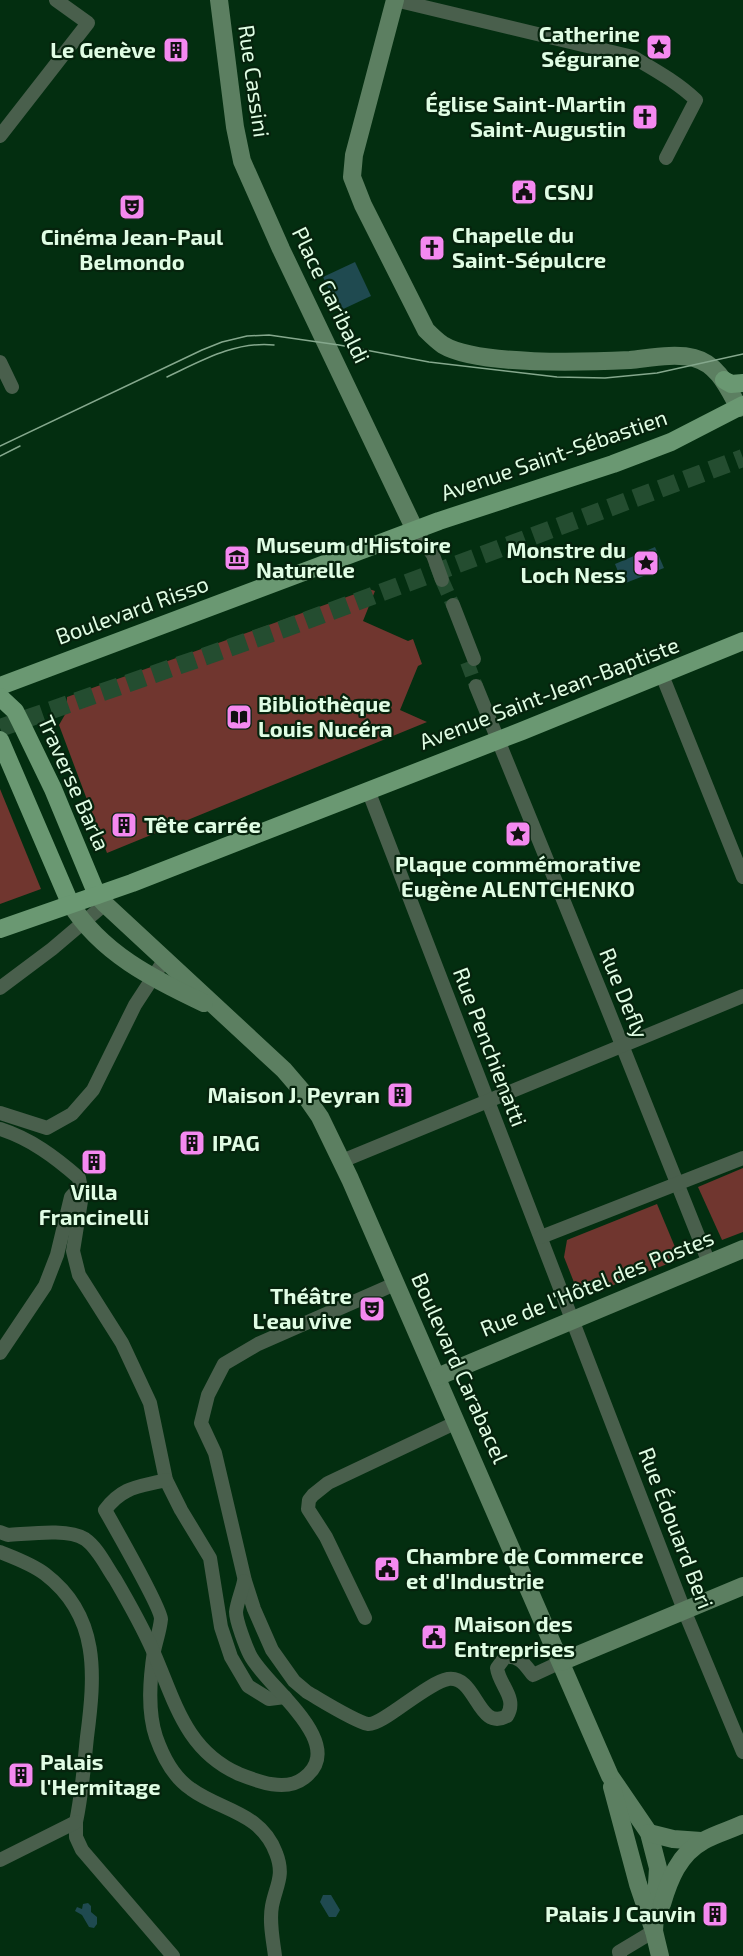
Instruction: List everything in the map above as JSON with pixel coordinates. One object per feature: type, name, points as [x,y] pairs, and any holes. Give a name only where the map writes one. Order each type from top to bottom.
[{"type":"main road","name":"Rue Cassini","points":[[219,0],[235,128],[245,168]]},
{"type":"main road","points":[[395,0],[354,155],[352,177],[363,205],[426,330],[443,345],[469,354],[553,362],[694,358],[715,370],[742,409]]},
{"type":"main road","name":"Place Garibaldi","points":[[245,168],[281,249],[415,530]]},
{"type":"main road","points":[[724,380],[731,384],[743,383]]},
{"type":"main road","name":"Avenue Saint-Sébastien","points":[[415,530],[623,460],[671,442],[742,409]]},
{"type":"main road","name":"Boulevard Risso","points":[[0,686],[415,530]]},
{"type":"main road","name":"Avenue Saint-Jean-Baptiste","points":[[0,929],[70,903],[101,899],[132,883],[499,740],[743,641]]},
{"type":"main road","name":"Traverse Barla","points":[[0,697],[15,711],[21,723],[101,899]]},
{"type":"main road","points":[[0,740],[70,903],[84,922]]},
{"type":"main road","name":"Boulevard Carabacel","points":[[101,899],[258,1045],[302,1091],[320,1117],[397,1283],[610,1776],[638,1884],[654,1931]]},
{"type":"main road","name":"Boulevard Carabacel","points":[[84,922],[118,955],[152,978],[219,1011]]},
{"type":"main road","name":"Rue de l'Hôtel des Postes","points":[[437,1377],[573,1318],[743,1249]]},
{"type":"main road","points":[[561,1662],[743,1586]]},
{"type":"main road","name":"Boulevard Carabacel","points":[[610,1776],[649,1833],[658,1868],[654,1931]]},
{"type":"main road","points":[[660,1956],[654,1931],[668,1884],[675,1869],[701,1841],[743,1824]]},
{"type":"main road","points":[[649,1833],[674,1839],[701,1841]]},
{"type":"street","points":[[0,136],[88,23],[57,0]]},
{"type":"street","points":[[395,0],[633,57],[680,85],[696,100],[666,158]]},
{"type":"street","points":[[0,362],[12,387]]},
{"type":"street","points":[[415,530],[439,581]]},
{"type":"street","points":[[450,607],[471,660]]},
{"type":"street","points":[[662,675],[743,877]]},
{"type":"street","name":"Rue Defly","points":[[480,685],[491,726],[499,740],[709,1263]]},
{"type":"street","name":"Rue Penchienatti","points":[[368,790],[573,1318]]},
{"type":"street","points":[[0,988],[37,962],[84,922],[101,899]]},
{"type":"street","points":[[0,1113],[47,1128],[72,1114],[93,1090],[135,1005],[165,959]]},
{"type":"street","points":[[342,1161],[743,996]]},
{"type":"street","points":[[0,1129],[17,1135],[51,1154],[79,1178],[82,1195],[73,1251],[79,1275],[122,1343],[150,1403],[166,1480],[210,1558],[221,1627],[231,1657],[248,1686],[269,1699],[285,1697]]},
{"type":"street","points":[[541,1237],[743,1158]]},
{"type":"street","points":[[0,1353],[45,1287],[57,1255],[71,1197],[81,1186]]},
{"type":"street","points":[[397,1283],[258,1344],[225,1364],[208,1395],[201,1423],[214,1454],[244,1581],[254,1610],[272,1650],[294,1681],[307,1692],[366,1723],[379,1722],[412,1697],[451,1679],[468,1686],[477,1703],[490,1718],[502,1719],[507,1716],[510,1708],[507,1690],[497,1668],[505,1657],[513,1656],[520,1659],[533,1676],[561,1662]]},
{"type":"street","name":"Rue Édouard Beri","points":[[573,1318],[684,1610],[743,1752]]},
{"type":"street","points":[[365,1618],[326,1537],[308,1509],[309,1500],[328,1483],[457,1422]]},
{"type":"street","points":[[166,1480],[124,1491],[105,1510],[161,1617],[154,1653],[151,1711],[156,1735],[165,1758],[177,1777],[191,1789],[248,1818],[265,1834],[276,1853],[280,1882],[272,1906],[274,1956]]},
{"type":"street","points":[[0,1532],[8,1535],[72,1534],[84,1539],[103,1560],[138,1616],[178,1714],[188,1732],[206,1752],[220,1763],[249,1778],[276,1785],[291,1785],[312,1772],[319,1756],[317,1745],[285,1697],[251,1657],[236,1614],[244,1581]]},
{"type":"street","points":[[0,1552],[30,1564],[57,1585],[68,1596],[81,1618],[90,1642],[93,1670],[92,1698],[76,1822],[76,1838],[82,1850],[173,1956]]},
{"type":"street","points":[[0,1860],[76,1822]]},
{"type":"street","points":[[620,1956],[619,1952],[654,1931]]},
{"type":"shaded area","name":"Bibliothèque Louis Nucéra","points":[[369,589],[375,591],[363,621],[408,641],[413,639],[422,664],[418,666],[400,710],[427,722],[107,853],[59,725],[67,711],[67,697]]},
{"type":"shaded area","points":[[0,789],[41,889],[0,904]]},
{"type":"shaded area","points":[[743,1168],[743,1232],[722,1240],[698,1187]]},
{"type":"shaded area","points":[[657,1204],[680,1259],[588,1295],[577,1290],[564,1257],[567,1240]]},
{"type":"water","points":[[355,262],[371,296],[339,311],[323,277]]},
{"type":"water","points":[[655,547],[664,568],[623,584],[615,564]]},
{"type":"water","points":[[323,1895],[331,1895],[340,1910],[336,1917],[329,1917],[320,1902]]},
{"type":"water","points":[[88,1903],[91,1906],[91,1912],[97,1917],[97,1924],[94,1928],[89,1927],[82,1915],[75,1911],[77,1907],[82,1909],[83,1904]]},
{"type":"tunnel","points":[[0,728],[286,628],[743,458]]},
{"type":"tunnel","points":[[442,580],[453,605]]},
{"type":"tunnel","points":[[467,662],[476,686]]},
{"type":"tram line","points":[[0,446],[202,350],[247,336],[269,335],[429,362],[557,377],[605,378],[657,373],[743,354]]},
{"type":"tram line","points":[[167,377],[232,349],[274,345]]},
{"type":"tram line","points":[[0,456],[20,446]]},
{"type":"place","name":"Catherine Ségurane","points":[[659,47]]},
{"type":"place","name":"Le Genève","points":[[176,50]]},
{"type":"place","name":"Église Saint-Martin Saint-Augustin","points":[[645,117]]},
{"type":"place","name":"CSNJ","points":[[524,192]]},
{"type":"place","name":"Cinéma Jean-Paul Belmondo","points":[[132,207]]},
{"type":"place","name":"Chapelle du Saint-Sépulcre","points":[[432,248]]},
{"type":"place","name":"Museum d'Histoire Naturelle","points":[[237,558]]},
{"type":"place","name":"Monstre du Loch Ness","points":[[646,563]]},
{"type":"place","name":"Bibliothèque Louis Nucéra","points":[[239,717]]},
{"type":"place","name":"Tête carrée","points":[[124,825]]},
{"type":"place","name":"Plaque commémorative Eugène ALENTCHENKO","points":[[518,834]]},
{"type":"place","name":"Maison J. Peyran","points":[[400,1095]]},
{"type":"place","name":"IPAG","points":[[192,1143]]},
{"type":"place","name":"Villa Francinelli","points":[[94,1162]]},
{"type":"place","name":"Théâtre L'eau vive","points":[[372,1309]]},
{"type":"place","name":"Chambre de Commerce et d'Industrie","points":[[387,1569]]},
{"type":"place","name":"Maison des Entreprises","points":[[434,1637]]},
{"type":"place","name":"Palais l'Hermitage","points":[[21,1775]]},
{"type":"place","name":"Palais J Cauvin","points":[[715,1914]]}]
